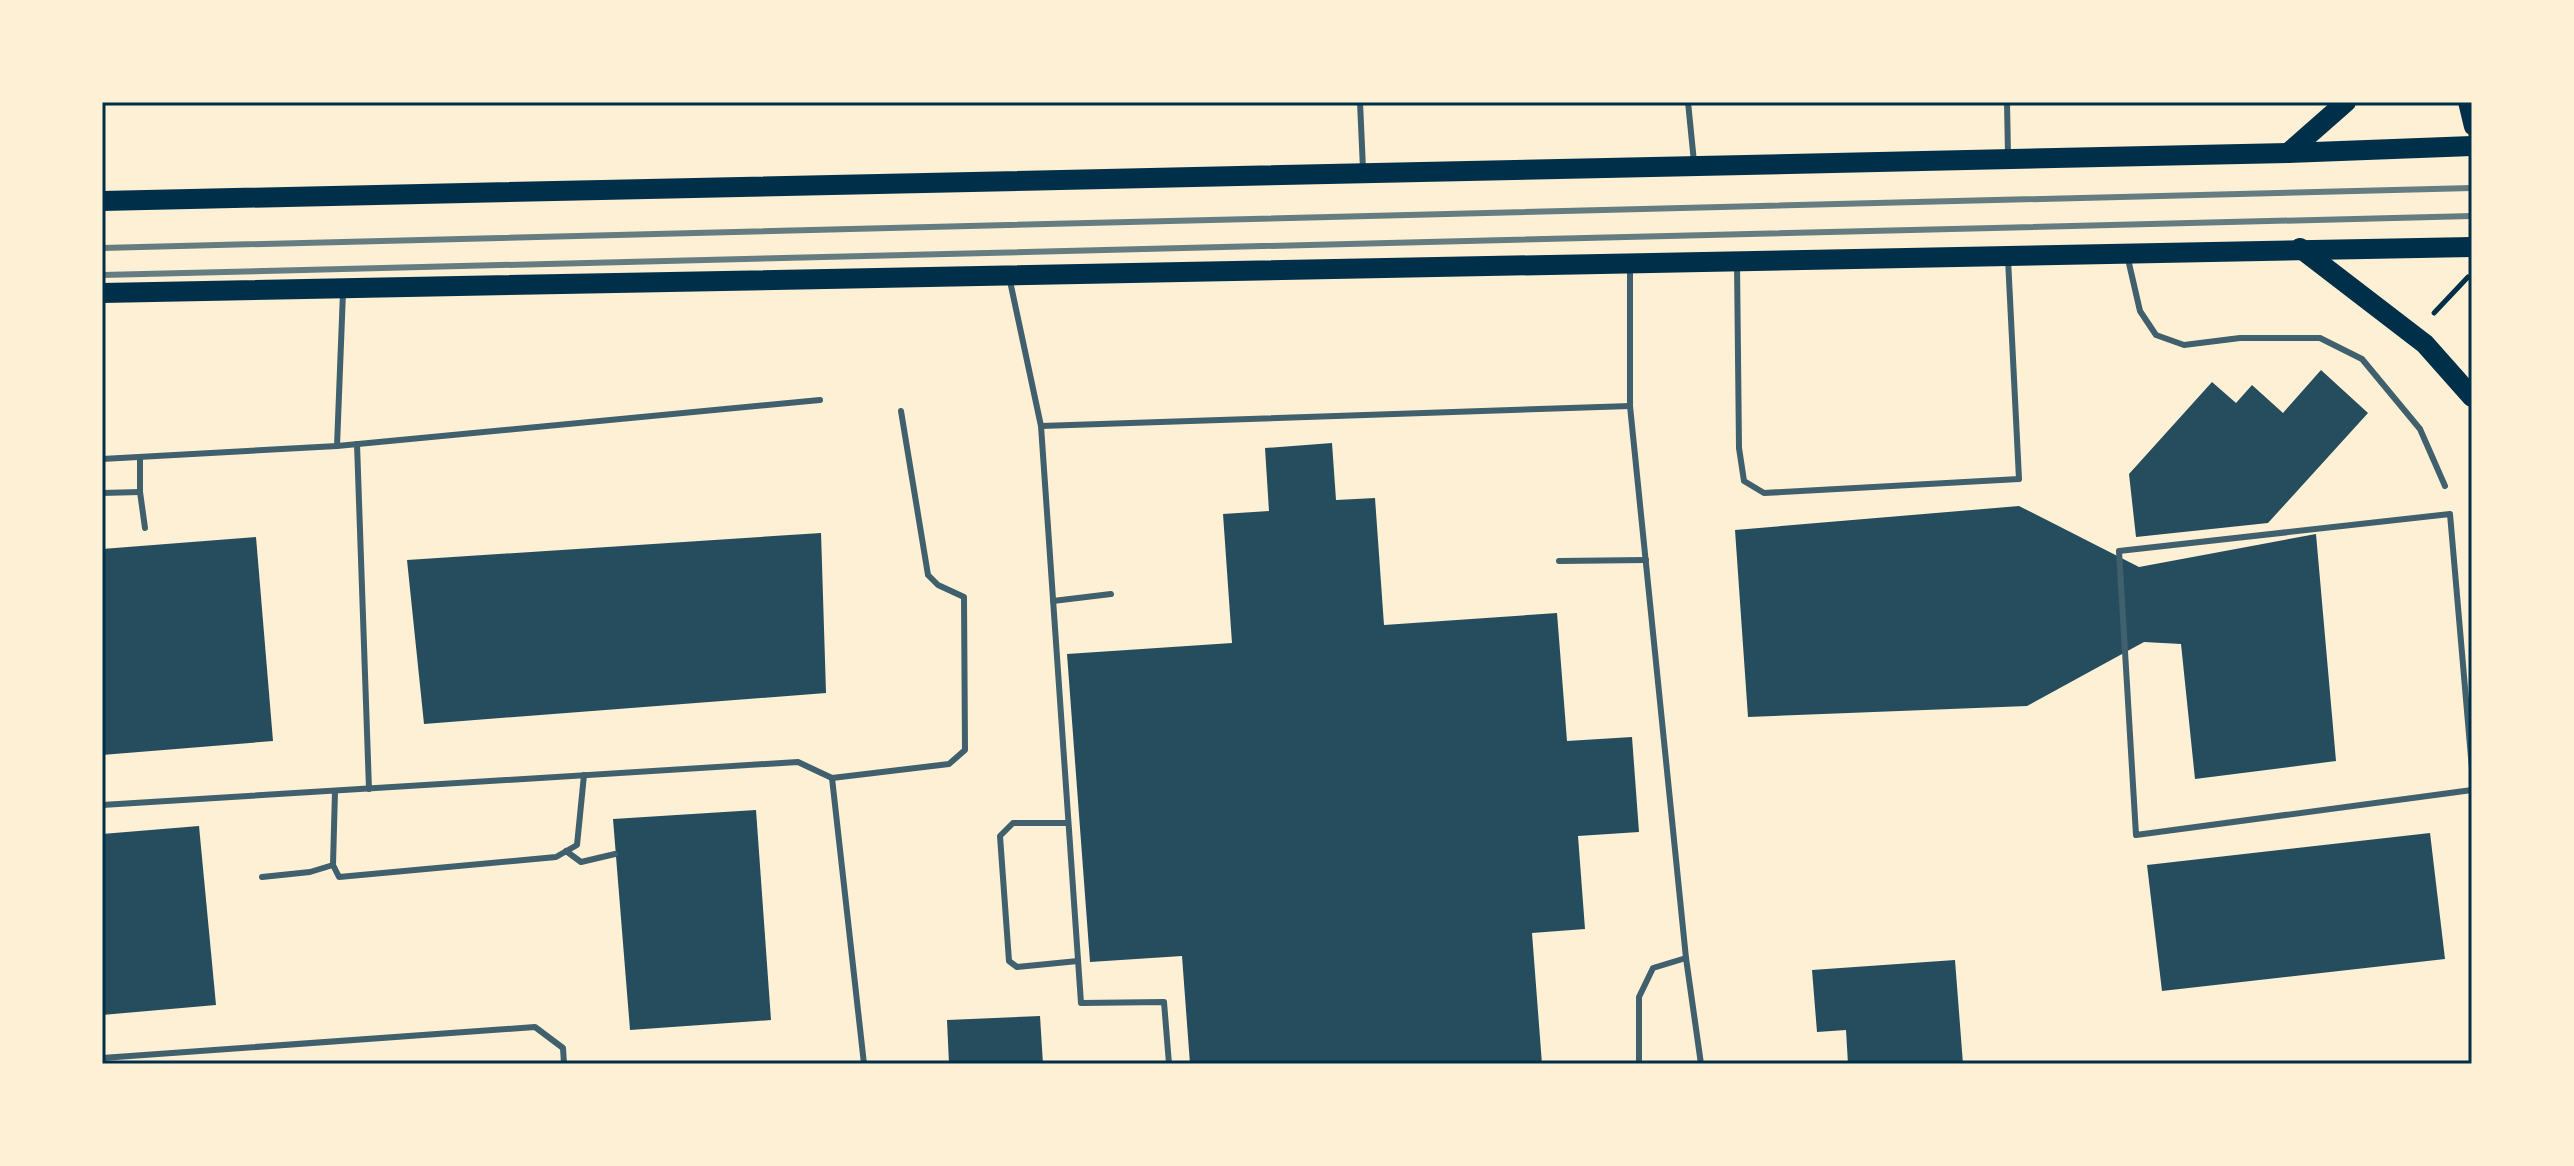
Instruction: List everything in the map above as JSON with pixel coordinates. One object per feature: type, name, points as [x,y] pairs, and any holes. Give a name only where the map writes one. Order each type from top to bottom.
[{"type":"main road","points":[[2288,153],[2346,102]]},
{"type":"main road","points":[[2466,102],[2472,127]]},
{"type":"main road","points":[[102,201],[2288,153],[2472,146]]},
{"type":"main road","points":[[102,293],[2472,247]]},
{"type":"main road","points":[[2300,248],[2425,344],[2472,397]]},
{"type":"lane","points":[[1360,102],[1363,173]]},
{"type":"lane","points":[[1688,102],[1694,165]]},
{"type":"lane","points":[[2007,102],[2008,159]]},
{"type":"lane","points":[[2126,252],[2140,311],[2156,335],[2184,345],[2240,338],[2320,338],[2362,359],[2420,429],[2445,486]]},
{"type":"lane","points":[[1737,260],[1739,448],[1744,481],[1764,493],[2019,479],[2008,254]]},
{"type":"lane","points":[[1630,262],[1630,406],[1686,958],[1701,1064]]},
{"type":"lane","points":[[1009,274],[1041,426],[1081,1003],[1164,1002],[1169,1064]]},
{"type":"lane","points":[[337,446],[343,288]]},
{"type":"lane","points":[[102,459],[337,446],[820,400]]},
{"type":"lane","points":[[1041,426],[1630,406]]},
{"type":"lane","points":[[102,805],[798,762],[832,778],[949,764],[965,750],[964,597],[938,585],[928,575],[901,411]]},
{"type":"lane","points":[[357,444],[369,789]]},
{"type":"lane","points":[[140,457],[140,492],[145,528]]},
{"type":"lane","points":[[102,493],[140,492]]},
{"type":"lane","points":[[2472,769],[2450,514],[2119,551],[2136,835],[2472,790]]},
{"type":"lane","points":[[1559,561],[1646,560]]},
{"type":"lane","points":[[1053,601],[1111,594]]},
{"type":"lane","points":[[335,791],[333,865],[339,877],[556,857],[577,845],[584,775]]},
{"type":"lane","points":[[832,778],[864,1064]]},
{"type":"lane","points":[[1068,823],[1013,823],[1000,836],[1009,961],[1017,967],[1078,961]]},
{"type":"lane","points":[[566,851],[581,862],[615,854]]},
{"type":"lane","points":[[262,877],[310,872],[333,865]]},
{"type":"lane","points":[[1639,1064],[1639,997],[1653,968],[1686,958]]},
{"type":"lane","points":[[102,1058],[535,1027],[563,1048],[564,1064]]},
{"type":"path","points":[[2428,320],[2467,277]]},
{"type":"building","points":[[2321,370],[2368,413],[2268,523],[2136,537],[2129,474],[2212,382],[2236,403],[2252,385],[2283,413]]},
{"type":"building","points":[[1332,443],[1336,500],[1375,498],[1384,625],[1557,613],[1567,741],[1632,737],[1639,832],[1578,836],[1585,929],[1532,933],[1542,1064],[1190,1064],[1182,956],[1090,962],[1067,654],[1232,643],[1223,514],[1269,511],[1265,448]]},
{"type":"building","points":[[2019,506],[2139,567],[2316,534],[2336,761],[2195,779],[2181,644],[2144,642],[2027,706],[1748,717],[1735,530]]},
{"type":"building","points":[[821,533],[826,693],[424,724],[407,560]]},
{"type":"building","points":[[256,537],[273,741],[102,755],[102,549]]},
{"type":"building","points":[[756,810],[771,1020],[630,1030],[613,819]]},
{"type":"building","points":[[199,826],[216,1005],[102,1015],[102,834]]},
{"type":"building","points":[[2430,833],[2445,959],[2162,991],[2147,865]]},
{"type":"building","points":[[1955,960],[1963,1064],[1848,1064],[1846,1030],[1817,1032],[1812,970]]},
{"type":"building","points":[[1040,1016],[1043,1064],[949,1064],[947,1020]]},
{"type":"railway","points":[[102,248],[2472,188]]},
{"type":"railway","points":[[102,275],[2472,216]]}]
